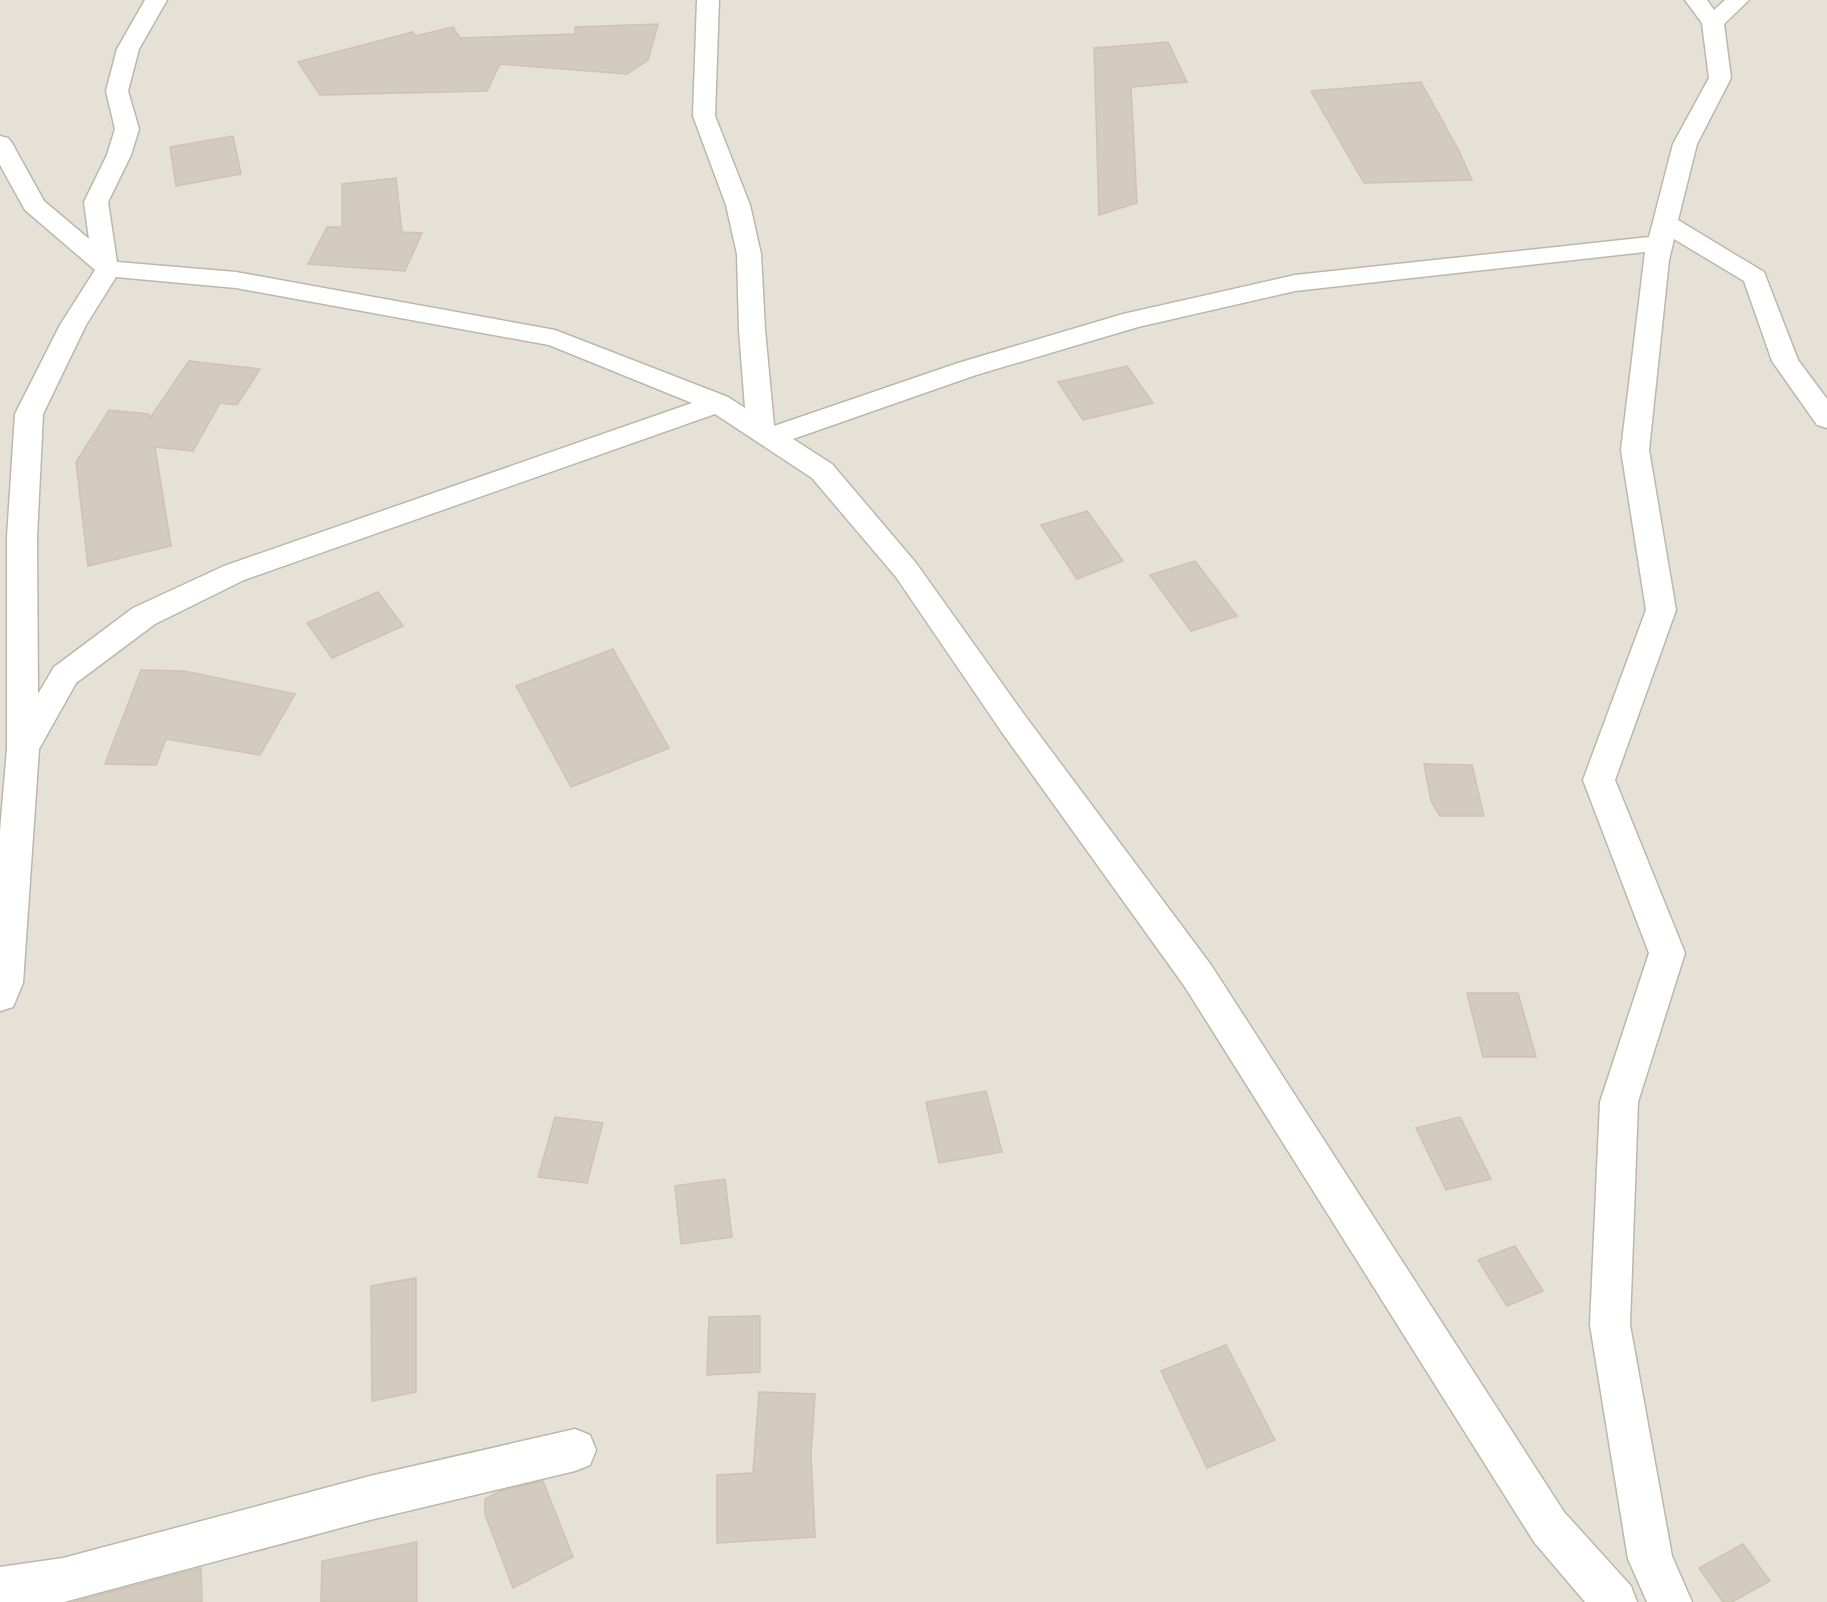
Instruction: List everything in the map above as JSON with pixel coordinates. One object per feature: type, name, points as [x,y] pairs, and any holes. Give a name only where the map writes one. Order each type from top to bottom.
[{"type":"street","points":[[0,996],[5,982],[23,749],[22,537],[13,467],[29,414],[73,325],[107,266],[96,202],[118,155],[127,129],[117,92],[128,49],[156,0]]},
{"type":"street","points":[[708,0],[704,116],[738,205],[749,254],[752,330],[765,434]]},
{"type":"street","points":[[1670,1602],[1650,1559],[1610,1325],[1619,1102],[1667,953],[1599,780],[1661,610],[1635,450],[1656,260],[1685,144],[1720,78],[1705,11],[1738,0]]},
{"type":"street","points":[[0,144],[34,205],[107,266],[236,280],[555,338],[718,402],[822,471],[906,570],[1012,722],[1197,976],[1549,1527],[1615,1602]]},
{"type":"street","points":[[765,434],[967,369],[1132,320],[1295,283],[1663,233],[1755,277],[1785,361],[1827,419]]},
{"type":"street","points":[[23,749],[65,675],[144,616],[234,573],[718,402]]},
{"type":"street","points":[[0,1589],[63,1580],[370,1498],[575,1450]]},
{"type":"shaded area","points":[[0,0],[1827,0],[1827,1602],[0,1602]]},
{"type":"building","points":[[658,24],[648,60],[627,74],[500,64],[487,91],[320,95],[298,62],[413,32],[415,36],[453,27],[460,38],[575,34],[575,27]]},
{"type":"building","points":[[1168,42],[1187,82],[1131,87],[1137,203],[1099,215],[1094,48]]},
{"type":"building","points":[[1421,82],[1459,151],[1472,180],[1364,183],[1311,91]]},
{"type":"building","points":[[233,136],[241,174],[176,186],[170,147]]},
{"type":"building","points":[[396,178],[402,232],[422,233],[405,271],[308,264],[327,227],[342,227],[342,184]]},
{"type":"building","points":[[189,361],[260,369],[237,405],[220,403],[193,451],[155,447],[171,546],[88,566],[76,462],[109,410],[149,414],[150,418]]},
{"type":"building","points":[[1127,366],[1153,403],[1083,420],[1058,382]]},
{"type":"building","points":[[1087,511],[1123,561],[1077,579],[1041,525]]},
{"type":"building","points":[[1195,561],[1237,616],[1191,631],[1150,575]]},
{"type":"building","points":[[378,592],[403,626],[332,658],[307,623]]},
{"type":"building","points":[[613,649],[669,748],[571,787],[516,686]]},
{"type":"building","points":[[141,670],[184,671],[295,694],[260,755],[166,739],[156,765],[105,764]]},
{"type":"building","points":[[1424,764],[1472,765],[1484,816],[1440,816],[1431,801]]},
{"type":"building","points":[[1467,993],[1518,993],[1536,1057],[1483,1057]]},
{"type":"building","points":[[986,1091],[1002,1152],[939,1163],[926,1102]]},
{"type":"building","points":[[555,1117],[603,1123],[587,1183],[538,1177]]},
{"type":"building","points":[[1460,1117],[1491,1179],[1446,1190],[1416,1128]]},
{"type":"building","points":[[725,1179],[732,1237],[681,1244],[675,1186]]},
{"type":"building","points":[[1515,1246],[1543,1291],[1507,1306],[1478,1260]]},
{"type":"building","points":[[416,1278],[416,1392],[372,1401],[371,1286]]},
{"type":"building","points":[[760,1316],[760,1372],[707,1375],[709,1317]]},
{"type":"building","points":[[1226,1345],[1275,1440],[1207,1468],[1161,1371]]},
{"type":"building","points":[[759,1392],[815,1394],[811,1456],[815,1537],[717,1543],[717,1475],[753,1473]]},
{"type":"building","points":[[543,1481],[573,1557],[513,1588],[485,1514],[485,1499],[500,1491]]},
{"type":"building","points":[[417,1542],[417,1602],[321,1602],[322,1561]]},
{"type":"building","points":[[1743,1544],[1770,1581],[1732,1602],[1723,1602],[1699,1568]]},
{"type":"building","points":[[201,1568],[202,1602],[73,1602]]}]
